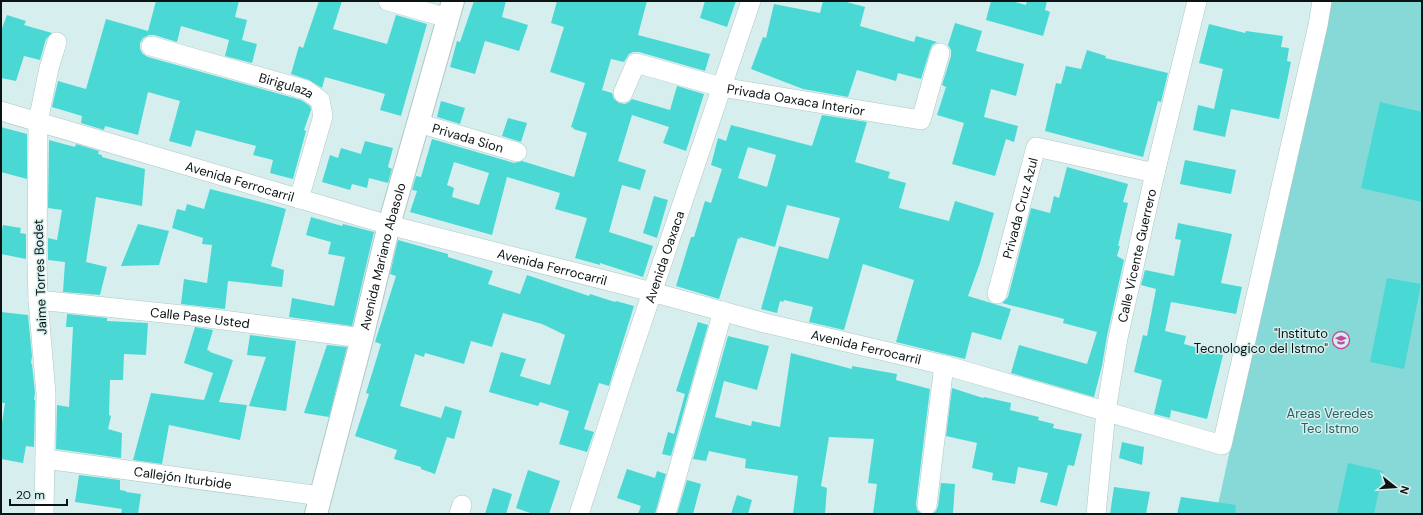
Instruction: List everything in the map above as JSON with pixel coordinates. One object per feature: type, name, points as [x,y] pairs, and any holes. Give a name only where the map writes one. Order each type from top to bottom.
[{"type":"street","points":[[388,1],[451,10]]},
{"type":"street","name":"Avenida Oaxaca","points":[[579,514],[622,381],[751,1]]},
{"type":"street","name":"Calle Vicente Guerrero","points":[[1096,514],[1106,411],[1118,338],[1155,173],[1197,1]]},
{"type":"street","name":"Avenida Ferrocarril","points":[[1,111],[390,225],[652,292],[765,323],[944,365],[1222,445],[1318,25],[1322,1]]},
{"type":"street","name":"Avenida Mariano Abasolo","points":[[319,505],[390,225],[451,10]]},
{"type":"street","name":"Jaime Torres Bodet","points":[[44,514],[46,394],[38,300],[38,122],[49,68],[57,42]]},
{"type":"street","name":"Birigulaza","points":[[151,46],[306,90],[320,100],[323,116],[300,199]]},
{"type":"street","name":"Privada Oaxaca Interior","points":[[623,94],[636,63],[721,87],[921,120],[940,52]]},
{"type":"street","name":"Privada Sion","points":[[418,123],[517,152]]},
{"type":"street","name":"Privada Cruz Azul","points":[[997,294],[1036,146],[1155,173]]},
{"type":"street","name":"Calle Pase Usted","points":[[38,300],[192,316],[362,338]]},
{"type":"street","points":[[666,514],[723,311]]},
{"type":"street","points":[[927,505],[944,365]]},
{"type":"street","name":"Callejón Iturbide","points":[[46,459],[319,505]]},
{"type":"green space","name":"Areas Veredes Tec Istmo","points":[[1328,1],[1422,1],[1422,514],[1216,514]]},
{"type":"building","points":[[156,1],[239,1],[235,17],[247,20],[242,40],[257,44],[252,63],[225,56],[229,40],[181,26],[177,42],[154,35],[149,35],[143,38],[140,43],[140,49],[143,54],[148,57],[301,100],[310,106],[311,110],[304,130],[306,131],[293,179],[270,173],[273,160],[253,155],[256,146],[196,130],[191,147],[169,141],[180,101],[148,92],[138,135],[105,126],[104,130],[81,123],[82,116],[52,107],[58,81],[86,89],[106,19],[148,31]]},
{"type":"building","points":[[319,1],[342,1],[333,29],[387,44],[396,15],[427,24],[401,116],[380,110],[385,94],[325,77],[322,88],[309,80],[291,74],[299,46],[303,48]]},
{"type":"building","points":[[474,1],[506,1],[502,17],[528,25],[519,51],[485,41],[475,74],[450,67],[457,41],[460,42]]},
{"type":"building","points":[[557,1],[647,1],[638,35],[710,54],[705,71],[639,52],[629,54],[624,62],[611,59],[602,90],[612,93],[614,99],[619,103],[625,104],[632,99],[670,110],[677,86],[704,94],[686,151],[663,143],[669,127],[632,115],[618,161],[646,170],[640,190],[622,185],[609,232],[653,246],[643,277],[600,263],[600,265],[575,258],[587,218],[555,209],[560,193],[507,177],[492,235],[410,212],[417,191],[412,190],[416,176],[421,177],[432,139],[514,163],[522,161],[574,177],[587,133],[571,127],[585,83],[550,72],[564,27],[551,23]],"holes":[[[454,162],[489,173],[479,205],[452,197],[454,188],[447,185]]]},
{"type":"building","points":[[705,1],[736,1],[727,27],[700,18]]},
{"type":"building","points":[[823,1],[843,1],[865,7],[860,26],[914,42],[916,36],[937,42],[932,45],[921,79],[898,73],[896,81],[857,70],[848,97],[803,89],[751,69],[763,37],[766,38],[774,4],[820,13]]},
{"type":"building","points":[[991,1],[1011,1],[1026,5],[1027,1],[1047,1],[1045,10],[1050,12],[1043,36],[986,20]]},
{"type":"building","points":[[7,15],[26,21],[24,25],[52,33],[46,39],[40,60],[24,56],[16,81],[1,78],[1,31]]},
{"type":"building","points":[[955,23],[982,31],[976,51],[1024,64],[1016,96],[991,89],[984,117],[1018,126],[1014,142],[1006,139],[995,176],[952,164],[964,123],[937,115],[946,87],[942,85],[951,56],[951,50],[948,45]]},
{"type":"building","points":[[1209,24],[1245,33],[1246,31],[1283,36],[1281,47],[1289,48],[1287,61],[1291,62],[1279,119],[1231,109],[1225,137],[1193,130],[1198,105],[1214,109],[1223,69],[1199,63]]},
{"type":"building","points":[[1087,50],[1106,56],[1105,58],[1168,73],[1161,102],[1158,101],[1143,157],[1045,131],[1056,83],[1061,84],[1066,66],[1081,69]]},
{"type":"building","points":[[441,101],[465,108],[460,124],[437,117]]},
{"type":"building","points":[[1380,102],[1422,112],[1422,202],[1361,188]]},
{"type":"building","points":[[822,115],[867,122],[855,162],[890,172],[888,178],[906,183],[899,208],[949,221],[955,201],[994,213],[980,263],[968,296],[1011,309],[1001,340],[972,332],[965,359],[896,342],[914,280],[863,264],[844,330],[809,322],[813,307],[784,300],[783,302],[780,301],[777,313],[761,309],[779,246],[828,259],[840,218],[787,205],[775,247],[740,237],[740,239],[738,238],[719,299],[676,286],[691,237],[694,237],[705,201],[711,203],[722,169],[711,165],[718,138],[726,141],[731,125],[812,146]],"holes":[[[748,147],[776,155],[767,187],[738,178]]]},
{"type":"building","points":[[508,118],[527,123],[521,142],[502,136]]},
{"type":"building","points":[[1,127],[27,134],[27,179],[1,172]]},
{"type":"building","points":[[49,140],[75,147],[76,144],[99,151],[98,154],[102,155],[102,157],[145,169],[142,206],[96,197],[86,262],[107,267],[100,295],[63,292],[65,262],[48,260],[48,238],[57,240],[62,210],[48,208]]},
{"type":"building","points":[[365,141],[393,148],[388,167],[392,169],[388,183],[369,178],[367,188],[352,184],[350,190],[322,182],[330,155],[338,158],[341,148],[361,154]]},
{"type":"building","points":[[1185,160],[1236,170],[1231,194],[1180,184]]},
{"type":"building","points":[[1067,167],[1128,184],[1123,202],[1128,203],[1117,256],[1124,260],[1094,397],[1011,373],[1019,345],[1087,364],[1097,332],[1063,323],[1064,319],[1002,303],[1008,297],[1031,208],[1050,213],[1054,196],[1059,198]]},
{"type":"building","points":[[210,189],[286,209],[271,266],[284,270],[282,287],[228,281],[225,309],[181,304],[184,279],[207,283],[212,245],[202,244],[203,238],[172,228],[177,209],[185,211],[187,204],[204,209]]},
{"type":"building","points":[[654,196],[668,200],[657,238],[643,233]]},
{"type":"building","points":[[311,217],[342,226],[343,224],[374,232],[352,326],[289,317],[292,298],[334,306],[345,257],[328,254],[331,242],[306,235]]},
{"type":"building","points":[[1178,223],[1232,234],[1221,283],[1242,287],[1236,314],[1171,302],[1165,331],[1186,336],[1184,344],[1223,355],[1207,419],[1171,410],[1170,418],[1154,414],[1162,380],[1134,372],[1143,335],[1147,336],[1156,289],[1141,285],[1145,270],[1174,276],[1181,240],[1175,239]]},
{"type":"building","points":[[138,224],[169,231],[159,265],[121,266]]},
{"type":"building","points":[[3,225],[21,228],[20,233],[26,234],[26,259],[1,254],[1,233]]},
{"type":"building","points":[[398,240],[448,254],[448,257],[493,271],[488,284],[520,294],[527,275],[589,296],[590,294],[634,306],[609,386],[599,383],[584,429],[594,432],[587,452],[559,444],[569,411],[540,402],[538,406],[489,392],[501,352],[526,359],[520,376],[550,385],[565,335],[542,324],[503,313],[492,347],[471,341],[464,364],[425,353],[424,357],[415,354],[400,406],[441,418],[445,406],[462,411],[454,439],[447,437],[435,474],[421,469],[421,467],[394,459],[397,450],[355,436],[369,394],[366,393],[381,344],[375,342],[396,276],[390,274]]},
{"type":"building","points":[[1387,278],[1421,284],[1404,369],[1370,362]]},
{"type":"building","points":[[1,312],[28,315],[32,356],[31,363],[35,393],[34,447],[26,446],[23,463],[1,459],[1,430],[5,403],[1,403]]},
{"type":"building","points":[[67,314],[107,318],[107,321],[148,323],[146,355],[124,354],[123,380],[110,380],[109,415],[111,416],[108,429],[122,433],[121,458],[56,449],[57,405],[69,407],[73,327],[66,327]]},
{"type":"building","points":[[698,322],[708,325],[671,456],[662,454],[668,432],[674,434],[685,394],[676,391]]},
{"type":"building","points":[[195,327],[213,330],[207,350],[233,360],[219,402],[247,405],[240,440],[169,425],[162,464],[133,460],[151,393],[204,400],[213,373],[184,363]]},
{"type":"building","points":[[250,335],[296,341],[286,411],[249,406],[266,357],[247,355]]},
{"type":"building","points":[[728,336],[769,346],[757,390],[724,381],[715,417],[751,426],[752,421],[780,427],[791,353],[852,369],[852,366],[897,374],[896,380],[930,389],[916,504],[917,510],[921,514],[873,514],[877,484],[868,483],[874,439],[829,437],[821,486],[827,488],[825,514],[793,514],[798,476],[745,468],[746,459],[709,451],[706,461],[693,459]]},
{"type":"building","points":[[327,345],[347,347],[329,417],[304,413]]},
{"type":"building","points":[[952,388],[983,398],[1011,403],[1010,410],[1039,417],[1038,420],[1054,424],[1053,428],[1082,434],[1074,466],[1068,465],[1057,506],[1040,502],[1048,473],[1018,467],[1015,484],[992,480],[993,473],[972,468],[977,443],[946,436]]},
{"type":"building","points":[[1122,442],[1144,447],[1142,465],[1119,458]]},
{"type":"building","points":[[1348,463],[1383,471],[1374,514],[1337,514]]},
{"type":"building","points":[[627,469],[655,478],[657,471],[666,474],[655,514],[638,514],[641,506],[617,498]]},
{"type":"building","points":[[528,470],[560,481],[549,514],[533,514],[516,508]]},
{"type":"building","points":[[79,475],[120,480],[120,490],[141,494],[138,514],[121,514],[122,509],[75,502]]},
{"type":"building","points":[[687,480],[701,484],[693,514],[677,514]]},
{"type":"building","points":[[941,483],[955,484],[953,514],[933,514],[938,506]]},
{"type":"building","points":[[1114,487],[1150,492],[1146,514],[1110,514]]},
{"type":"building","points":[[493,488],[512,494],[506,514],[485,514]]},
{"type":"building","points":[[737,495],[752,500],[748,514],[731,514]]},
{"type":"building","points":[[1181,497],[1236,505],[1235,514],[1177,514]]},
{"type":"place","name":"\"Instituto Tecnologico del Istmo\"","points":[[1341,340]]}]
